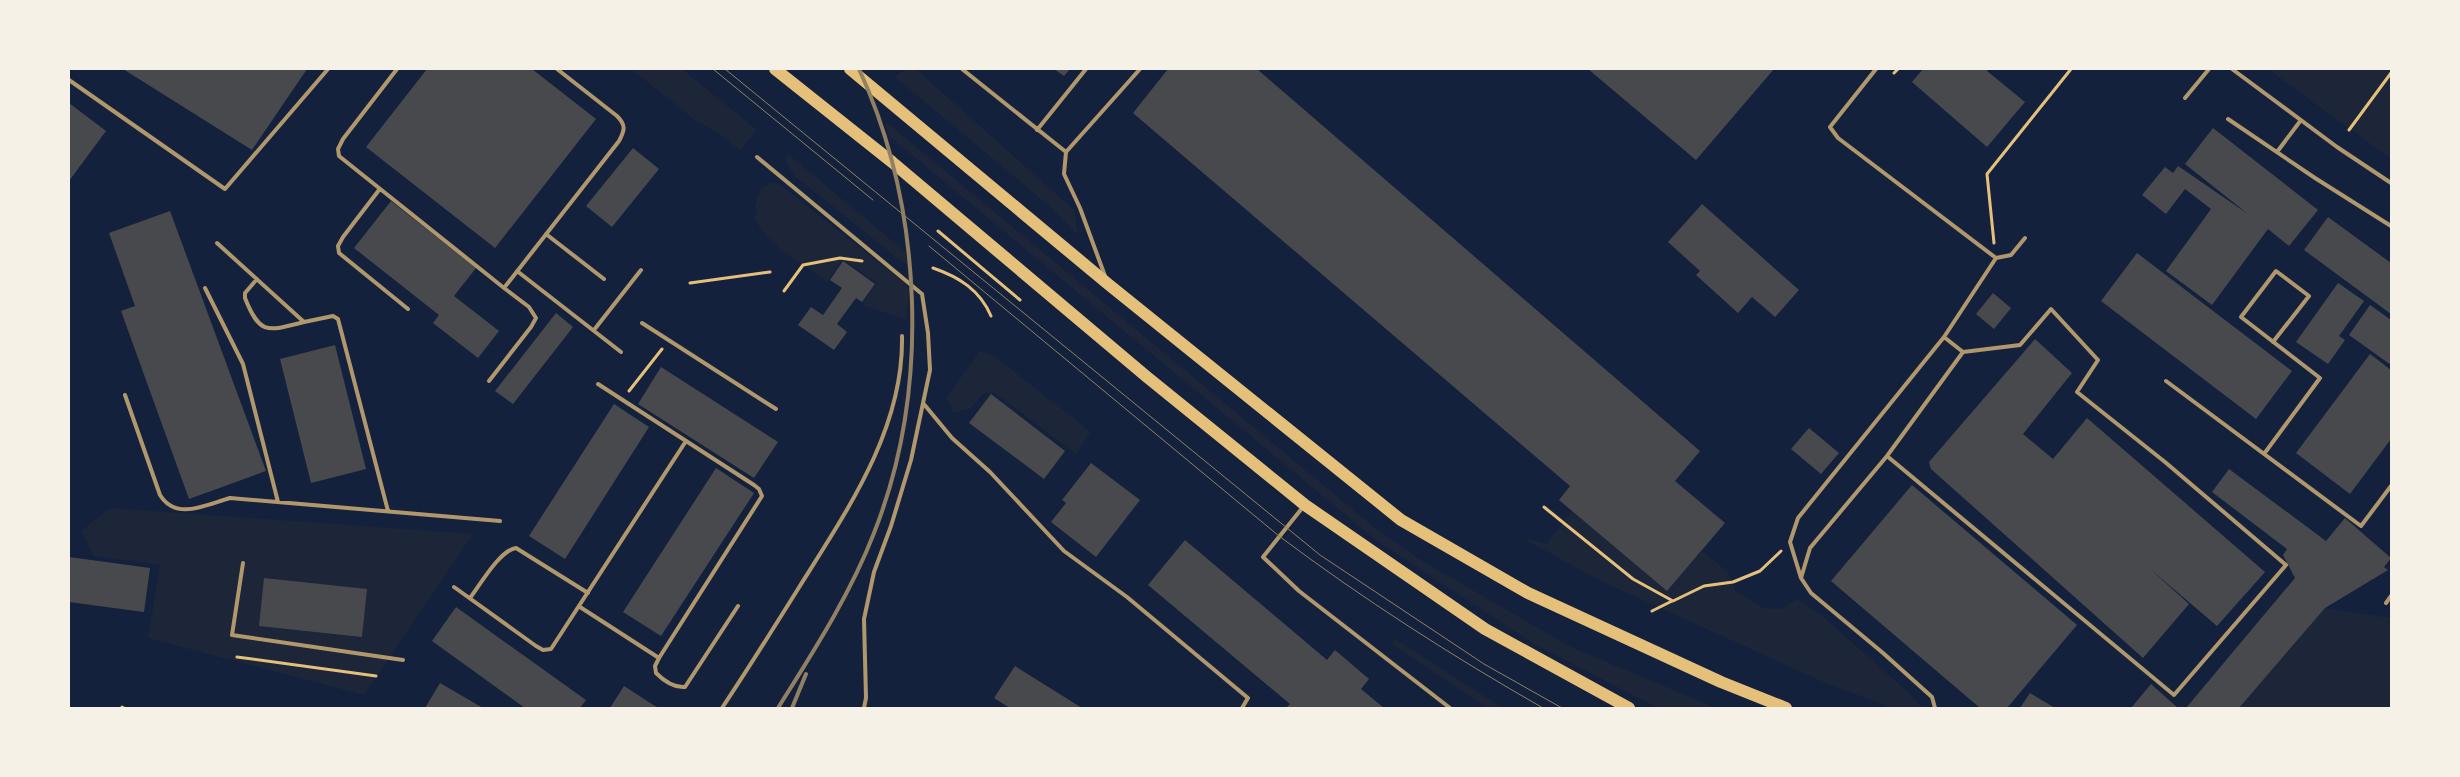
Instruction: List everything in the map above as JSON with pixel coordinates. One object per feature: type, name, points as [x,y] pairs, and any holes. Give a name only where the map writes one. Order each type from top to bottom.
[{"type":"main road","points":[[775,69],[892,162],[1162,390],[1305,505],[1485,629],[1630,708]]},
{"type":"main road","points":[[850,69],[1108,284],[1401,520],[1528,593],[1721,682],[1786,708]]},
{"type":"lane","points":[[69,80],[225,188],[328,69]]},
{"type":"lane","points":[[397,69],[343,139],[338,149],[338,156],[344,163],[529,307],[536,318],[489,381]]},
{"type":"lane","points":[[504,288],[619,141],[625,130],[623,122],[617,116],[557,69]]},
{"type":"lane","points":[[962,69],[1066,152]]},
{"type":"lane","points":[[1037,130],[1086,69]]},
{"type":"lane","points":[[1108,284],[1080,208],[1064,174],[1066,152],[1140,69]]},
{"type":"lane","points":[[1876,69],[1830,127],[1838,138],[1996,258]]},
{"type":"lane","points":[[2186,98],[2209,69]]},
{"type":"lane","points":[[2232,69],[2391,183]]},
{"type":"lane","points":[[2228,119],[2391,226]]},
{"type":"lane","points":[[2277,152],[2301,120]]},
{"type":"lane","points":[[757,157],[922,294],[928,333],[930,370],[911,460],[891,526],[874,572],[864,619],[866,698],[864,708]]},
{"type":"lane","points":[[379,190],[343,237],[338,246],[339,253],[408,309]]},
{"type":"lane","points":[[546,234],[604,279]]},
{"type":"lane","points":[[1935,708],[1932,697],[1883,652],[1811,593],[1801,578],[1790,542],[1798,518],[1944,337],[1996,258],[2011,255],[2025,238]]},
{"type":"lane","points":[[217,243],[304,322]]},
{"type":"lane","points":[[594,330],[641,270]]},
{"type":"lane","points":[[517,271],[621,352]]},
{"type":"lane","points":[[2264,454],[2320,378],[2240,318],[2276,271],[2309,296],[2273,342]]},
{"type":"lane","points":[[256,279],[245,292],[244,298],[263,327],[268,330],[332,316],[338,319],[388,512]]},
{"type":"lane","points":[[206,288],[243,364],[278,502]]},
{"type":"lane","points":[[1887,456],[2174,695],[2286,565],[2165,462],[2078,392],[2098,360],[2050,308],[2020,346],[1964,352],[1944,337]]},
{"type":"lane","points":[[642,323],[776,409]]},
{"type":"lane","points":[[722,708],[838,526],[868,473],[889,420],[902,360],[902,336]]},
{"type":"lane","points":[[1801,578],[1810,548],[1887,456],[1964,352]]},
{"type":"lane","points":[[2166,381],[2361,526],[2391,486]]},
{"type":"lane","points":[[598,384],[754,485],[759,489],[762,496],[659,658],[655,666],[656,673],[670,684],[684,687],[738,606]]},
{"type":"lane","points":[[125,395],[160,495],[165,504],[175,510],[188,510],[230,498],[500,521]]},
{"type":"lane","points":[[923,403],[952,438],[990,472],[1064,551],[1127,598],[1248,698],[1242,708]]},
{"type":"lane","points":[[454,587],[543,650],[551,648],[557,643],[686,441]]},
{"type":"lane","points":[[1305,505],[1263,557],[1300,591],[1450,708]]},
{"type":"lane","points":[[470,598],[502,556],[509,549],[516,548],[588,593]]},
{"type":"lane","points":[[243,563],[232,635],[403,660]]},
{"type":"lane","points":[[2386,603],[2391,596]]},
{"type":"lane","points":[[580,607],[659,658]]},
{"type":"path","points":[[1894,73],[1898,69]]},
{"type":"path","points":[[1996,258],[1987,174],[2071,69]]},
{"type":"path","points":[[2349,130],[2391,73]]},
{"type":"path","points":[[938,231],[1020,300]]},
{"type":"path","points":[[784,291],[804,265],[840,258],[867,261],[876,255]]},
{"type":"path","points":[[933,268],[954,275],[984,300],[991,316]]},
{"type":"path","points":[[690,283],[770,272]]},
{"type":"path","points":[[623,400],[669,340]]},
{"type":"path","points":[[1544,507],[1633,579],[1672,601]]},
{"type":"path","points":[[1652,611],[1704,586],[1733,582],[1760,572],[1790,542]]},
{"type":"path","points":[[237,657],[376,676]]},
{"type":"shaded area","points":[[631,69],[682,69],[757,130],[740,151],[721,135],[695,120]]},
{"type":"shaded area","points":[[905,69],[916,69],[1074,210],[1078,235],[1047,204],[895,77]]},
{"type":"shaded area","points":[[2268,69],[2391,69],[2391,159]]},
{"type":"shaded area","points":[[885,121],[1375,528],[1419,559],[1571,647],[1716,708],[1658,708],[1536,645],[1377,541],[888,135]]},
{"type":"shaded area","points":[[788,154],[908,254],[909,265],[901,261],[796,177],[787,164]]},
{"type":"shaded area","points":[[773,182],[782,186],[905,283],[909,290],[907,320],[862,305],[877,283],[843,259],[827,282],[786,253],[766,236],[754,216],[758,215],[755,206],[761,188]]},
{"type":"shaded area","points":[[980,351],[994,356],[1091,432],[1076,454],[995,393],[983,394],[971,408],[953,413],[947,397]]},
{"type":"shaded area","points":[[110,508],[473,534],[364,695],[148,638],[160,565],[94,556],[81,531]]},
{"type":"shaded area","points":[[1572,511],[1667,591],[1702,551],[1728,572],[1735,591],[1763,608],[1781,609],[1797,599],[1820,614],[1909,693],[1922,708],[1893,708],[1830,685],[1599,580],[1521,537],[1546,544]]},
{"type":"shaded area","points":[[2325,608],[2391,618],[2391,708],[2239,708]]},
{"type":"shaded area","points":[[1395,639],[1503,708],[1487,708],[1392,644]]},
{"type":"building","points":[[123,69],[307,69],[252,150]]},
{"type":"building","points":[[427,69],[532,69],[596,119],[495,248],[366,147]]},
{"type":"building","points":[[1054,69],[1070,69],[1064,76]]},
{"type":"building","points":[[1168,69],[1257,69],[1700,451],[1675,481],[1725,523],[1667,591],[1559,500],[1570,486],[1133,113]]},
{"type":"building","points":[[1588,69],[1774,69],[1696,160]]},
{"type":"building","points":[[1923,69],[1989,69],[1987,71],[2025,102],[1987,147],[1912,82]]},
{"type":"building","points":[[69,103],[106,131],[69,181]]},
{"type":"building","points":[[2213,128],[2318,210],[2289,246],[2268,229],[2212,305],[2166,271],[2211,209],[2185,189],[2166,214],[2142,195],[2165,167],[2173,173],[2178,166],[2248,214],[2185,164]]},
{"type":"building","points":[[633,148],[659,169],[612,227],[586,206]]},
{"type":"building","points":[[391,201],[476,268],[454,296],[499,331],[478,358],[433,323],[439,315],[354,248]]},
{"type":"building","points":[[1702,204],[1799,290],[1775,317],[1752,297],[1738,313],[1696,275],[1700,271],[1668,242]]},
{"type":"building","points":[[170,211],[266,471],[189,499],[121,311],[135,306],[109,233]]},
{"type":"building","points":[[2328,217],[2391,263],[2391,314],[2304,250]]},
{"type":"building","points":[[2137,253],[2292,371],[2256,419],[2101,301]]},
{"type":"building","points":[[843,261],[875,284],[862,302],[856,298],[837,324],[847,332],[834,350],[798,325],[811,307],[823,315],[842,288],[830,280]]},
{"type":"building","points":[[2338,283],[2364,301],[2339,336],[2345,340],[2328,364],[2296,342]]},
{"type":"building","points":[[1993,293],[2011,308],[1994,329],[1976,314]]},
{"type":"building","points":[[2370,305],[2391,320],[2391,365],[2349,335]]},
{"type":"building","points":[[556,313],[573,327],[513,404],[495,391]]},
{"type":"building","points":[[2035,339],[2072,373],[2023,434],[2053,459],[2087,418],[2265,572],[2217,626],[2149,568],[2189,604],[2143,658],[1931,469],[1929,462]]},
{"type":"building","points":[[335,345],[366,469],[311,483],[280,359]]},
{"type":"building","points":[[2370,354],[2391,370],[2391,439],[2350,494],[2296,453]]},
{"type":"building","points":[[661,367],[778,442],[754,478],[638,404]]},
{"type":"building","points":[[991,394],[1065,451],[1044,479],[969,423]]},
{"type":"building","points":[[614,404],[649,427],[565,559],[529,536]]},
{"type":"building","points":[[1809,428],[1839,453],[1821,474],[1791,449]]},
{"type":"building","points":[[1091,463],[1140,500],[1096,557],[1051,522],[1066,503],[1062,500]]},
{"type":"building","points":[[716,468],[754,493],[661,636],[623,612]]},
{"type":"building","points":[[2229,469],[2326,541],[2345,518],[2391,558],[2384,567],[2388,570],[2325,608],[2239,708],[2186,708],[2295,578],[2283,555],[2287,549],[2212,492]]},
{"type":"building","points":[[1912,485],[2077,625],[2007,708],[1980,708],[1831,581]]},
{"type":"building","points":[[1185,540],[1327,660],[1335,650],[1369,679],[1361,689],[1384,708],[1286,708],[1290,704],[1148,585]]},
{"type":"building","points":[[69,557],[150,568],[144,612],[69,602]]},
{"type":"building","points":[[264,578],[367,589],[362,637],[259,626]]},
{"type":"building","points":[[456,607],[586,700],[580,708],[525,708],[432,641]]},
{"type":"building","points":[[1015,666],[1082,708],[1010,708],[994,698]]},
{"type":"building","points":[[440,683],[483,708],[425,708]]},
{"type":"building","points":[[2151,684],[2178,708],[2131,708]]},
{"type":"building","points":[[624,686],[658,708],[610,708]]},
{"type":"building","points":[[2030,693],[2055,708],[2020,708]]},
{"type":"tram line","points":[[713,69],[873,200]]},
{"type":"tram line","points":[[725,69],[1320,555],[1484,664],[1562,708]]},
{"type":"tram line","points":[[929,246],[1279,536],[1408,626],[1543,708]]},
{"type":"railway","points":[[778,708],[830,623],[854,579],[874,533],[892,477],[905,419],[911,360],[912,299],[907,239],[896,180],[880,123],[859,69]]},
{"type":"railway","points":[[792,708],[806,674]]}]
